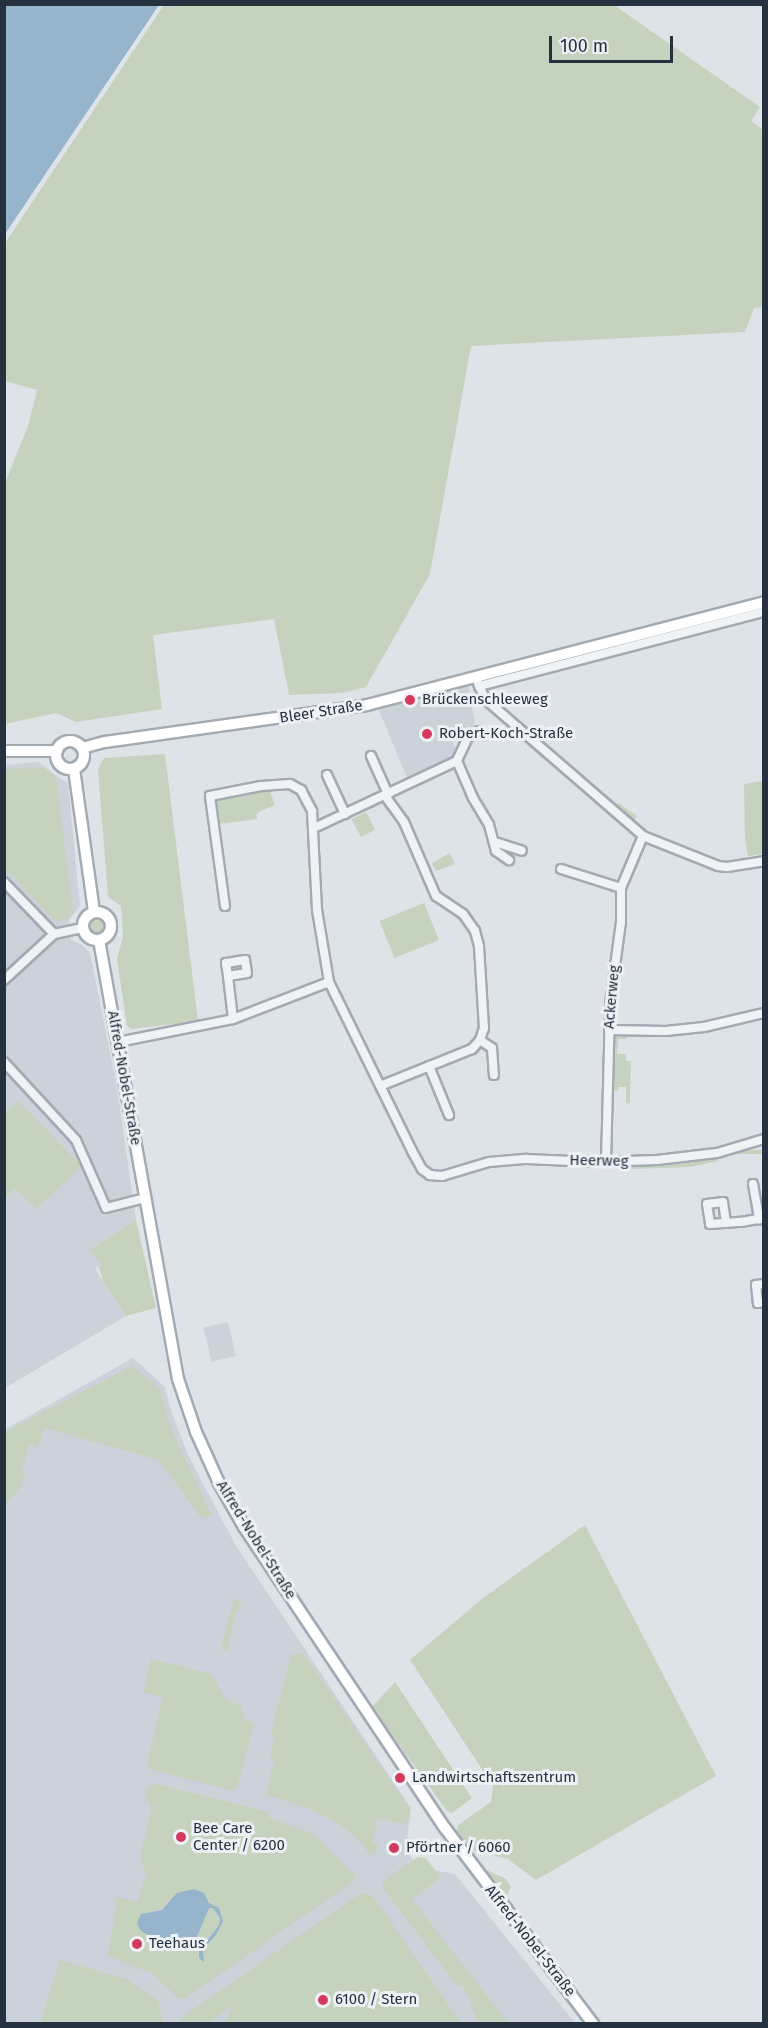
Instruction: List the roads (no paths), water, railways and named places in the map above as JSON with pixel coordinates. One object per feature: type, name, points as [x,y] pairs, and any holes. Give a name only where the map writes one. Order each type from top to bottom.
[{"type":"street","name":"Bleer Straße","points":[[477,682],[556,657],[764,602]]},
{"type":"street","name":"Bleer Straße","points":[[82,748],[105,742],[367,705],[550,668],[764,612]]},
{"type":"street","points":[[550,668],[556,657]]},
{"type":"street","points":[[477,682],[485,699],[643,836],[718,866],[727,867],[764,861]]},
{"type":"street","points":[[314,828],[457,761],[468,737],[479,731]]},
{"type":"street","points":[[69,741],[82,748],[84,759],[74,769],[60,765],[57,751],[63,743],[69,741]]},
{"type":"street","points":[[4,752],[57,751]]},
{"type":"street","points":[[225,906],[210,796],[261,786],[290,784],[301,790],[312,812],[316,910],[329,982],[380,1086],[471,1049],[480,1040],[484,1028],[479,946],[474,931],[463,914],[436,896],[404,822],[386,795],[371,756]]},
{"type":"street","points":[[457,761],[495,842],[496,851],[509,860]]},
{"type":"street","points":[[74,769],[94,912]]},
{"type":"street","points":[[327,775],[345,814]]},
{"type":"street","name":"Ackerweg","points":[[606,1162],[610,1004],[621,922],[621,888],[643,836]]},
{"type":"street","points":[[495,842],[522,851]]},
{"type":"street","points":[[561,869],[621,888]]},
{"type":"street","points":[[4,882],[54,934]]},
{"type":"street","points":[[94,912],[102,913],[110,922],[109,934],[99,940],[88,938],[83,928],[84,920],[94,912]]},
{"type":"street","points":[[4,980],[54,934],[83,928]]},
{"type":"street","name":"Alfred-Nobel-Straße","points":[[99,940],[178,1379],[196,1432],[223,1491],[244,1527],[445,1828],[593,2024]]},
{"type":"street","points":[[228,976],[233,1019]]},
{"type":"street","points":[[118,1042],[233,1019],[329,982]]},
{"type":"street","points":[[609,1030],[666,1031],[704,1027],[764,1013]]},
{"type":"street","points":[[480,1040],[492,1048],[494,1075]]},
{"type":"street","points":[[4,1062],[76,1140],[106,1208],[145,1198]]},
{"type":"street","points":[[429,1066],[449,1115]]},
{"type":"street","name":"Heerweg","points":[[380,1086],[422,1169],[434,1176],[442,1176],[489,1162],[527,1158],[606,1162],[717,1153],[764,1139]]},
{"type":"street","points":[[726,1223],[761,1218],[753,1184]]},
{"type":"street","points":[[764,1284],[756,1285],[758,1303],[764,1302]]},
{"type":"water","points":[[4,5],[159,5],[5,234]]},
{"type":"water","points":[[194,1889],[204,1893],[209,1903],[219,1908],[223,1921],[216,1935],[203,1949],[204,1962],[199,1958],[199,1951],[219,1925],[220,1918],[213,1908],[209,1908],[196,1939],[181,1947],[155,1940],[140,1930],[137,1923],[141,1914],[162,1910],[177,1893]]},
{"type":"place","name":"Brückenschleeweg","points":[[410,700]]},
{"type":"place","name":"Robert-Koch-Straße","points":[[427,734]]},
{"type":"place","name":"Landwirtschaftszentrum","points":[[400,1778]]},
{"type":"place","name":"Bee Care Center / 6200","points":[[181,1837]]},
{"type":"place","name":"Pförtner / 6060","points":[[394,1848]]},
{"type":"place","name":"Teehaus","points":[[137,1944]]},
{"type":"place","name":"6100 / Stern","points":[[323,2000]]}]
